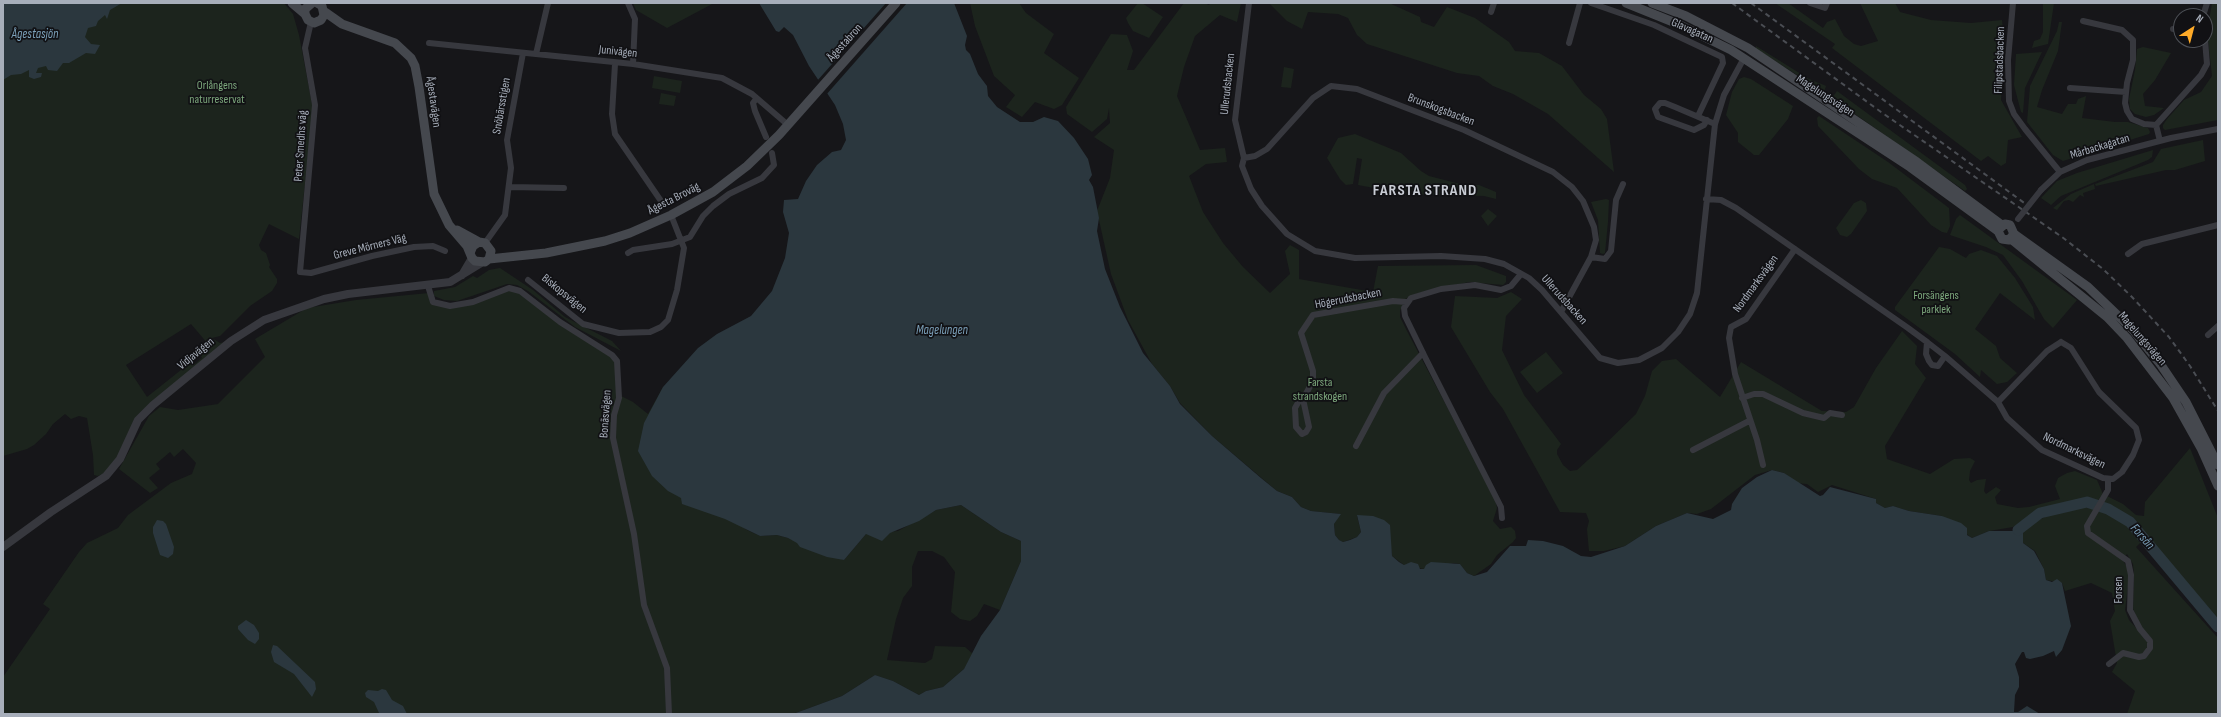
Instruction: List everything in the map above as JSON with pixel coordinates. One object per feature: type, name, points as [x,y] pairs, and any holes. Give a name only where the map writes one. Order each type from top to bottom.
[{"type":"main road","points":[[292,3],[305,14],[311,22],[323,16],[318,3]]},
{"type":"main road","points":[[305,14],[305,8],[312,3]]},
{"type":"main road","name":"Ågestabron","points":[[811,99],[896,3]]},
{"type":"main road","name":"Magelungsvägen","points":[[1626,3],[1678,24],[1744,58],[1876,144],[2000,228]]},
{"type":"main road","name":"Magelungsvägen","points":[[1652,3],[1716,30],[1748,48],[1896,147],[2000,228],[2002,239],[2012,233]]},
{"type":"main road","name":"Ågestavägen","points":[[323,16],[326,23],[342,24],[395,43],[405,51],[413,62],[420,87],[434,194],[449,225],[467,246],[471,255]]},
{"type":"main road","points":[[1744,58],[1748,48]]},
{"type":"main road","name":"Ågesta Broväg","points":[[485,261],[514,255],[546,253],[605,241],[630,234],[687,208],[730,179],[763,151],[811,99]]},
{"type":"main road","name":"Magelungsvägen","points":[[2000,228],[2008,224],[2012,233],[2107,317],[2128,338],[2173,398],[2201,448],[2218,486]]},
{"type":"main road","points":[[449,225],[484,244],[491,251],[485,261],[475,261],[471,255],[473,246],[484,244]]},
{"type":"main road","name":"Magelungsvägen","points":[[2012,233],[2088,287],[2133,330],[2161,365],[2186,402],[2218,465]]},
{"type":"main road","name":"Ågesta Broväg","points":[[484,244],[514,255]]},
{"type":"street","points":[[536,54],[548,3]]},
{"type":"street","points":[[628,3],[635,19],[633,64]]},
{"type":"street","name":"Ullerudsbacken","points":[[1249,3],[1235,120],[1244,158],[1242,166],[1246,178],[1262,206],[1287,234],[1315,251],[1355,258],[1441,256],[1485,259],[1504,264],[1521,274],[1542,290],[1600,358],[1618,363],[1646,358],[1662,348],[1678,332],[1694,304],[1697,293],[1715,124],[1724,95],[1744,58]]},
{"type":"street","points":[[1491,12],[1494,3]]},
{"type":"street","points":[[1569,43],[1580,3]]},
{"type":"street","name":"Glavagatan","points":[[1591,3],[1654,25],[1722,57],[1723,63],[1698,116]]},
{"type":"street","points":[[1810,3],[1825,8],[1827,3]]},
{"type":"street","name":"Filipstadsbacken","points":[[2013,3],[2008,60],[2009,101],[2014,114],[2024,129],[2060,172]]},
{"type":"street","points":[[2083,21],[2122,30],[2133,40],[2133,60],[2126,92],[2127,111],[2132,119],[2144,124],[2156,125]]},
{"type":"street","name":"Peter Smedhs väg","points":[[300,272],[315,104],[305,48],[311,22]]},
{"type":"street","name":"Junivägen","points":[[430,43],[615,64],[633,64],[722,78],[743,88],[788,125]]},
{"type":"street","points":[[2156,125],[2201,75],[2207,64],[2206,48]]},
{"type":"street","name":"Snöbärsstigen","points":[[484,244],[505,215],[510,187],[511,168],[507,140],[522,53]]},
{"type":"street","points":[[615,64],[612,114],[614,134],[661,201]]},
{"type":"street","name":"Brunskogsbacken","points":[[1244,158],[1255,156],[1267,149],[1312,98],[1331,86],[1357,89],[1464,130],[1553,172],[1572,187],[1580,196],[1588,210],[1594,227],[1596,240],[1591,257],[1561,312]]},
{"type":"street","points":[[2070,88],[2126,92]]},
{"type":"street","points":[[756,99],[753,103],[754,111],[766,137]]},
{"type":"street","points":[[1707,120],[1704,125],[1694,130],[1658,117],[1655,108],[1660,103],[1665,103],[1698,116],[1707,120],[1715,124]]},
{"type":"street","points":[[2156,125],[2160,141]]},
{"type":"street","name":"Mårbackagatan","points":[[2012,233],[2018,219],[2041,190],[2060,172],[2086,160],[2160,141],[2218,129]]},
{"type":"street","points":[[628,253],[633,250],[682,241],[694,231],[703,216],[729,194],[762,178],[774,165],[772,153]]},
{"type":"street","points":[[1591,257],[1605,259],[1611,251],[1616,200],[1623,184]]},
{"type":"street","points":[[510,187],[564,188]]},
{"type":"street","name":"Nordmarksvägen","points":[[1706,199],[1721,200],[1732,206],[1928,342],[1998,402],[2007,418],[2023,435],[2042,450],[2108,479],[2113,479],[2122,472],[2133,455],[2140,440],[2136,428],[2099,392],[2071,348],[2067,344],[2061,342],[2048,351],[1998,402]]},
{"type":"street","name":"Biskopsvägen","points":[[528,280],[583,324],[619,333],[650,332],[661,327],[668,320],[674,306],[684,248],[670,216]]},
{"type":"street","points":[[2128,254],[2142,244],[2218,225]]},
{"type":"street","name":"Greve Mörners Väg","points":[[300,272],[311,273],[372,256],[414,247],[433,246],[445,251]]},
{"type":"street","name":"Nordmarksvägen","points":[[1763,465],[1757,440],[1742,398],[1729,338],[1731,326],[1746,319],[1795,249]]},
{"type":"street","points":[[460,277],[471,255]]},
{"type":"street","name":"Vidjavägen","points":[[3,547],[51,512],[106,476],[120,458],[138,420],[153,405],[231,341],[264,320],[324,299],[348,294],[428,286],[450,282],[485,261]]},
{"type":"street","name":"Högerudsbacken","points":[[1303,399],[1309,427],[1306,432],[1302,434],[1296,427],[1295,408],[1299,401],[1303,399],[1313,381],[1313,371],[1309,353],[1304,346],[1301,333],[1313,315],[1393,301],[1406,302],[1416,296],[1462,286],[1475,285],[1501,290],[1511,286],[1521,274]]},
{"type":"street","name":"Bonäsvägen","points":[[428,286],[433,302],[450,306],[473,302],[509,288],[520,291],[560,322],[612,354],[617,361],[619,398],[614,415],[613,438],[634,534],[644,605],[667,668],[669,714]]},
{"type":"street","points":[[1406,302],[1404,308],[1405,316],[1501,507],[1502,518]]},
{"type":"street","points":[[2208,335],[2218,326]]},
{"type":"street","points":[[1928,342],[1926,354],[1932,365],[1938,366],[1945,356]]},
{"type":"street","points":[[1356,446],[1384,393],[1423,353]]},
{"type":"street","points":[[1742,398],[1754,394],[1763,394],[1773,397],[1803,413],[1824,418],[1830,413],[1842,415]]},
{"type":"street","points":[[1693,450],[1749,421]]},
{"type":"street","name":"Forsen","points":[[2108,479],[2108,490],[2086,526],[2088,533],[2128,561],[2131,575],[2130,610],[2140,629],[2150,641],[2150,648],[2144,656],[2139,657],[2123,653],[2109,664]]},
{"type":"green space","name":"Orlångens naturreservat","points":[[3,3],[284,3],[293,14],[299,35],[313,109],[299,239],[269,224],[259,245],[261,250],[266,253],[270,265],[269,267],[277,279],[277,283],[272,291],[250,306],[220,336],[212,338],[220,343],[231,341],[147,410],[112,470],[98,476],[94,475],[93,455],[87,418],[79,416],[71,419],[65,414],[53,424],[46,434],[34,445],[27,449],[3,456]],"holes":[[[191,324],[208,344],[199,352],[202,358],[195,364],[191,362],[147,397],[126,365]]]},
{"type":"green space","points":[[633,3],[714,3],[667,28],[636,10]]},
{"type":"green space","points":[[970,3],[1019,3],[1026,13],[1054,34],[1044,53],[1079,78],[1062,105],[1054,109],[1035,102],[1022,117],[1006,107],[1015,95],[994,76],[975,26]]},
{"type":"green space","points":[[1138,3],[1142,3],[1163,17],[1149,38],[1133,31],[1126,18]]},
{"type":"green space","name":"Farsta strandskogen","points":[[1184,3],[1204,3],[1209,5],[1211,3],[1241,3],[1237,22],[1220,15],[1195,36],[1184,67],[1177,96],[1200,150],[1225,148],[1227,162],[1206,164],[1189,176],[1203,212],[1223,243],[1243,267],[1270,293],[1290,274],[1285,251],[1290,245],[1299,250],[1299,279],[1373,292],[1378,266],[1476,265],[1506,276],[1506,282],[1503,285],[1469,282],[1415,294],[1405,299],[1400,311],[1400,317],[1407,331],[1495,498],[1497,508],[1493,521],[1500,529],[1511,527],[1515,531],[1516,538],[1513,542],[1497,555],[1491,564],[1474,576],[1467,573],[1460,564],[1454,563],[1424,569],[1404,565],[1392,556],[1390,541],[1357,516],[1361,532],[1357,537],[1343,542],[1339,540],[1335,535],[1334,524],[1340,514],[1311,511],[1301,507],[1292,497],[1277,491],[1212,436],[1180,403],[1170,386],[1152,364],[1128,320],[1111,274],[1097,211],[1110,178],[1114,150],[1094,137],[1110,123],[1109,108],[1107,119],[1092,132],[1067,114],[1066,107],[1111,34],[1127,35],[1133,51],[1127,70],[1134,70]]},
{"type":"green space","points":[[1269,3],[1389,3],[1420,17],[1421,22],[1434,27],[1447,7],[1475,18],[1509,42],[1515,51],[1539,53],[1562,66],[1584,95],[1601,109],[1607,119],[1614,172],[1548,114],[1513,94],[1493,86],[1479,76],[1457,73],[1367,44],[1357,35],[1348,18],[1338,14],[1308,12],[1302,29],[1287,21]]},
{"type":"green space","points":[[1775,3],[1788,3],[1823,28],[1827,22],[1835,19],[1844,36],[1854,44],[1861,46],[1878,41],[1860,3],[1895,3],[1900,12],[1931,20],[1971,23],[2002,20],[2004,39],[2001,100],[2022,137],[2008,140],[2006,163],[2001,166],[1988,156],[1981,161],[1832,48],[1835,44]]},
{"type":"green space","points":[[2043,3],[2054,3],[2048,44],[2032,48],[2034,41],[2040,39],[2043,32]]},
{"type":"green space","points":[[2212,3],[2218,3],[2218,120],[2165,130],[2163,125],[2167,119],[2184,100],[2201,92],[2212,76],[2209,48],[2213,48],[2213,8],[2211,8]]},
{"type":"green space","points":[[2059,22],[2062,22],[2058,51],[2042,90],[2037,107],[2062,114],[2068,104],[2076,104],[2078,99],[2086,96],[2082,118],[2128,122],[2148,128],[2150,132],[2149,134],[2063,161],[2053,155],[2027,122],[2030,86],[2057,31]]},
{"type":"green space","points":[[1756,46],[1809,79],[1826,86],[1824,92],[1756,49]]},
{"type":"green space","points":[[2143,47],[2171,53],[2155,80],[2143,94],[2145,106],[2164,108],[2154,115],[2146,117],[2135,114],[2130,109],[2129,99],[2135,70],[2137,49]]},
{"type":"green space","points":[[2042,52],[2025,88],[2023,113],[2021,112],[2014,85],[2016,54]]},
{"type":"green space","points":[[1284,67],[1294,69],[1291,88],[1281,87]]},
{"type":"green space","points":[[654,76],[682,81],[680,93],[652,88]]},
{"type":"green space","points":[[1744,77],[1751,79],[1793,106],[1788,119],[1759,155],[1754,155],[1738,142],[1738,133],[1726,115],[1732,92],[1739,79]]},
{"type":"green space","points":[[1837,91],[1965,185],[1967,189],[1965,191],[1832,98]]},
{"type":"green space","points":[[661,93],[676,96],[674,106],[659,104]]},
{"type":"green space","points":[[1819,116],[1888,162],[1949,208],[1950,226],[1947,233],[1942,232],[1931,225],[1897,188],[1872,179],[1859,169],[1818,126],[1817,118]]},
{"type":"green space","points":[[1355,134],[1401,153],[1421,171],[1429,176],[1464,185],[1479,185],[1496,192],[1496,199],[1484,196],[1406,194],[1358,185],[1362,159],[1357,158],[1353,184],[1346,185],[1340,179],[1327,158],[1338,138]]},
{"type":"green space","points":[[2203,140],[2205,161],[2175,170],[2166,170],[2096,186],[2095,184],[2153,162],[2161,149]]},
{"type":"green space","points":[[2153,150],[2152,157],[2148,160],[2061,196],[2051,205],[2041,198],[2057,181],[2077,173]]},
{"type":"green space","points":[[2094,184],[2095,189],[2083,193],[2084,197],[2080,195],[2073,202],[2069,200],[2064,201],[2057,210],[2053,208],[2071,194]]},
{"type":"green space","points":[[1606,199],[1609,200],[1608,222],[1605,253],[1603,254],[1600,253],[1598,220],[1591,202]]},
{"type":"green space","points":[[1861,200],[1866,203],[1867,211],[1851,234],[1847,237],[1840,235],[1836,228],[1854,203]]},
{"type":"green space","points":[[1488,209],[1497,216],[1488,226],[1481,216]]},
{"type":"green space","points":[[1960,215],[2077,300],[2053,328],[2044,319],[2022,281],[2003,255],[1986,247],[1950,235],[1956,219]]},
{"type":"green space","name":"Forsängens parklek","points":[[1939,247],[1950,249],[1966,258],[1969,254],[1981,250],[1997,256],[2015,278],[2033,307],[2035,320],[2000,293],[1975,329],[1996,346],[2000,358],[2017,373],[2007,382],[1997,384],[1981,370],[1980,377],[1955,354],[1895,310],[1895,307]]},
{"type":"green space","points":[[500,268],[533,290],[565,317],[612,341],[621,351],[575,327],[528,291],[517,285],[507,284],[457,301],[444,300],[434,296],[434,291],[455,287],[473,276],[477,278],[489,270]]},
{"type":"green space","points":[[509,288],[520,291],[617,361],[619,395],[633,402],[648,414],[663,387],[725,513],[747,530],[760,536],[777,535],[788,538],[844,560],[866,534],[898,531],[936,510],[961,505],[1001,532],[1021,541],[1021,561],[1000,610],[984,604],[977,616],[970,621],[960,619],[951,612],[955,572],[944,557],[932,551],[918,551],[912,567],[912,586],[903,598],[896,619],[887,660],[925,663],[932,659],[935,646],[965,647],[973,654],[964,669],[943,687],[926,691],[919,695],[893,681],[875,675],[842,696],[793,714],[3,714],[3,677],[50,609],[43,604],[79,552],[87,543],[118,528],[128,515],[171,483],[192,474],[196,463],[183,449],[174,457],[170,452],[156,464],[160,469],[149,478],[158,488],[150,493],[119,469],[149,416],[160,407],[178,410],[218,404],[265,357],[255,339],[307,308],[356,300],[429,293],[433,302],[450,306]]},
{"type":"green space","points":[[1511,292],[1522,299],[1506,316],[1502,350],[1524,395],[1561,444],[1557,450],[1557,454],[1563,465],[1570,471],[1577,470],[1636,414],[1645,396],[1652,371],[1662,361],[1676,359],[1720,397],[1741,362],[1822,411],[1846,412],[1854,407],[1876,368],[1902,331],[1917,346],[1915,364],[1926,378],[1885,446],[1887,459],[1930,474],[1954,459],[1970,458],[1975,461],[1970,471],[1969,480],[1971,483],[1977,480],[1986,479],[1984,491],[1986,494],[1996,487],[2001,490],[1995,497],[1997,504],[2018,508],[2029,507],[2060,499],[2055,486],[2058,478],[2075,471],[2097,480],[2103,494],[2123,504],[2136,515],[2144,516],[2145,502],[2190,448],[2218,518],[2218,622],[2147,536],[2115,507],[2092,500],[2040,509],[2013,527],[1989,531],[1972,538],[1942,516],[1909,511],[1893,506],[1885,508],[1876,503],[1876,499],[1832,485],[1818,492],[1807,484],[1796,483],[1784,473],[1772,470],[1755,475],[1711,509],[1697,514],[1687,513],[1656,526],[1625,546],[1604,551],[1589,551],[1587,529],[1589,521],[1586,513],[1560,512],[1503,409],[1490,392],[1451,327],[1455,296],[1497,298]]},
{"type":"green space","points":[[1546,352],[1563,373],[1537,393],[1520,372]]},
{"type":"green space","points":[[2090,505],[2115,516],[2129,527],[2142,541],[2136,547],[2218,638],[2218,714],[2127,714],[2135,691],[2112,672],[2117,663],[2110,621],[2115,611],[2112,593],[2091,583],[2065,591],[2062,583],[2046,580],[2044,569],[2035,551],[2023,543],[2023,531],[2031,524],[2051,514]],"holes":[[[2127,554],[2133,564],[2133,609],[2146,639],[2129,620],[2125,610],[2129,579],[2127,567],[2122,559]]]},
{"type":"water","name":"Ågestasjön","points":[[3,3],[122,3],[110,10],[107,19],[105,15],[98,21],[96,26],[88,28],[85,37],[91,44],[100,45],[95,54],[86,53],[69,63],[63,63],[57,71],[48,70],[46,66],[38,68],[36,73],[42,73],[41,77],[34,79],[29,77],[29,70],[21,74],[11,75],[3,80]]},
{"type":"water","name":"Magelungen","points":[[759,3],[954,3],[967,36],[965,45],[966,50],[970,54],[978,74],[987,86],[988,96],[997,107],[1020,122],[1033,122],[1044,117],[1058,121],[1074,138],[1088,159],[1092,175],[1089,180],[1093,187],[1099,218],[1097,231],[1105,269],[1120,307],[1143,353],[1170,386],[1180,404],[1212,436],[1261,478],[1277,491],[1292,497],[1301,507],[1311,511],[1341,514],[1334,524],[1335,535],[1339,540],[1343,542],[1350,540],[1357,537],[1361,532],[1357,515],[1373,516],[1384,520],[1390,525],[1392,556],[1404,565],[1411,562],[1418,564],[1420,569],[1424,569],[1426,565],[1431,562],[1460,564],[1467,573],[1474,576],[1487,572],[1510,546],[1526,546],[1528,540],[1543,541],[1563,546],[1581,556],[1591,557],[1625,546],[1656,526],[1687,513],[1713,519],[1731,510],[1732,504],[1742,488],[1757,477],[1772,470],[1784,473],[1820,496],[1823,495],[1830,487],[1876,499],[1876,503],[1885,508],[1893,506],[1909,511],[1942,516],[1961,523],[1967,528],[1967,535],[1972,538],[1989,531],[2023,531],[2023,543],[2034,551],[2044,569],[2046,580],[2052,582],[2057,579],[2062,583],[2071,626],[2062,650],[2056,657],[2054,651],[2043,656],[2030,659],[2026,658],[2024,652],[2022,652],[2015,664],[2019,677],[2019,687],[2015,695],[2014,712],[2018,712],[2027,706],[2040,714],[793,714],[842,696],[875,675],[893,681],[919,695],[926,691],[943,687],[964,669],[981,636],[1000,610],[1021,561],[1021,541],[1001,532],[961,505],[936,510],[919,521],[890,533],[882,541],[866,534],[844,560],[827,557],[800,547],[797,543],[788,538],[777,535],[760,536],[725,519],[682,504],[681,498],[668,491],[652,476],[638,451],[644,423],[663,387],[698,348],[717,334],[751,316],[772,291],[785,258],[789,233],[783,212],[784,200],[798,199],[806,181],[817,165],[832,152],[841,150],[846,140],[843,124],[835,105],[809,66],[793,35],[784,27],[779,32],[776,31]]},
{"type":"water","points":[[157,520],[163,521],[166,524],[174,547],[173,554],[168,558],[160,555],[153,533],[153,527]]},
{"type":"water","points":[[246,620],[254,625],[259,633],[259,639],[255,644],[248,640],[238,629],[238,626]]},
{"type":"water","points":[[273,645],[277,646],[315,682],[316,689],[312,697],[294,674],[274,662],[271,652]]},
{"type":"water","points":[[382,689],[386,690],[392,700],[403,706],[407,714],[379,713],[374,702],[366,697],[365,693],[368,690],[378,691]]},
{"type":"pier","points":[[886,3],[907,3],[826,95],[817,81]]},
{"type":"waterway","name":"Forsån","points":[[2018,530],[2040,513],[2087,502],[2108,509],[2130,522],[2218,627]]},
{"type":"railway","points":[[1732,3],[1881,112],[2062,237],[2103,269],[2132,297],[2169,337],[2190,366],[2218,411]]},
{"type":"railway","points":[[1751,3],[2027,205]]},
{"type":"district","name":"FARSTA STRAND","points":[[1425,191]]}]
